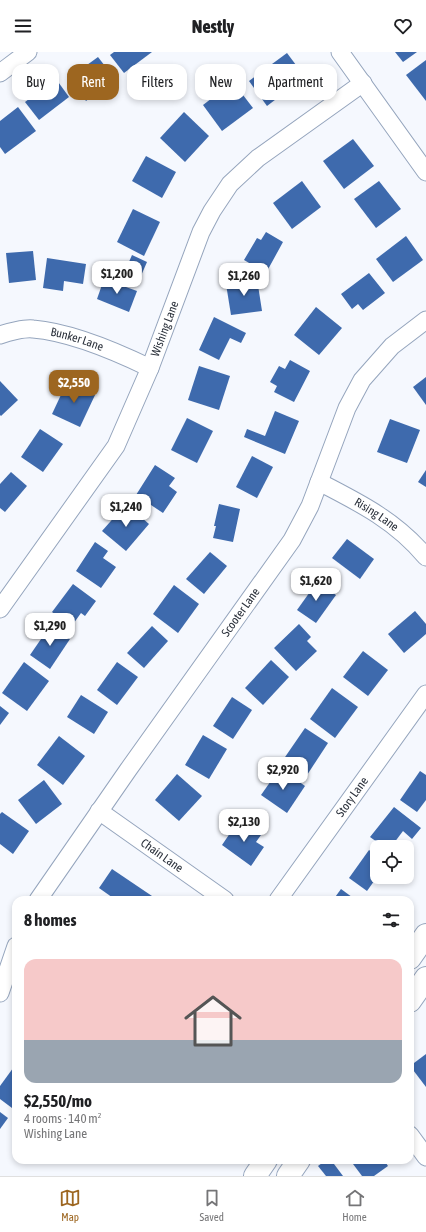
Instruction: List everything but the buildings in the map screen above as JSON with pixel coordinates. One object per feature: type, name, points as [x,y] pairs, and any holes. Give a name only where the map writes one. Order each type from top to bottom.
[{"type":"main road","points":[[414,952],[426,935]]},
{"type":"main road","points":[[414,995],[426,978]]},
{"type":"main road","points":[[255,1176],[263,1164]]},
{"type":"main road","points":[[288,1176],[296,1164]]},
{"type":"street","points":[[0,72],[28,52]]},
{"type":"street","points":[[340,52],[426,172]]},
{"type":"street","name":"Wishing Lane","points":[[0,609],[116,446],[150,368],[201,232],[212,211],[230,184],[258,158],[363,83]]},
{"type":"street","name":"Scooter Lane","points":[[41,896],[99,811],[292,540],[310,506],[348,408],[362,380],[392,346],[426,320]]},
{"type":"street","name":"Bunker Lane","points":[[0,335],[32,329],[64,335],[117,352],[150,368]]},
{"type":"street","name":"Rising Lane","points":[[319,482],[363,504],[388,521],[405,535],[426,557]]},
{"type":"street","name":"Story Lane","points":[[281,896],[426,694]]},
{"type":"street","name":"Chain Lane","points":[[99,811],[219,896]]},
{"type":"street","points":[[0,993],[12,958]]},
{"type":"street","points":[[414,1141],[426,1158]]}]
